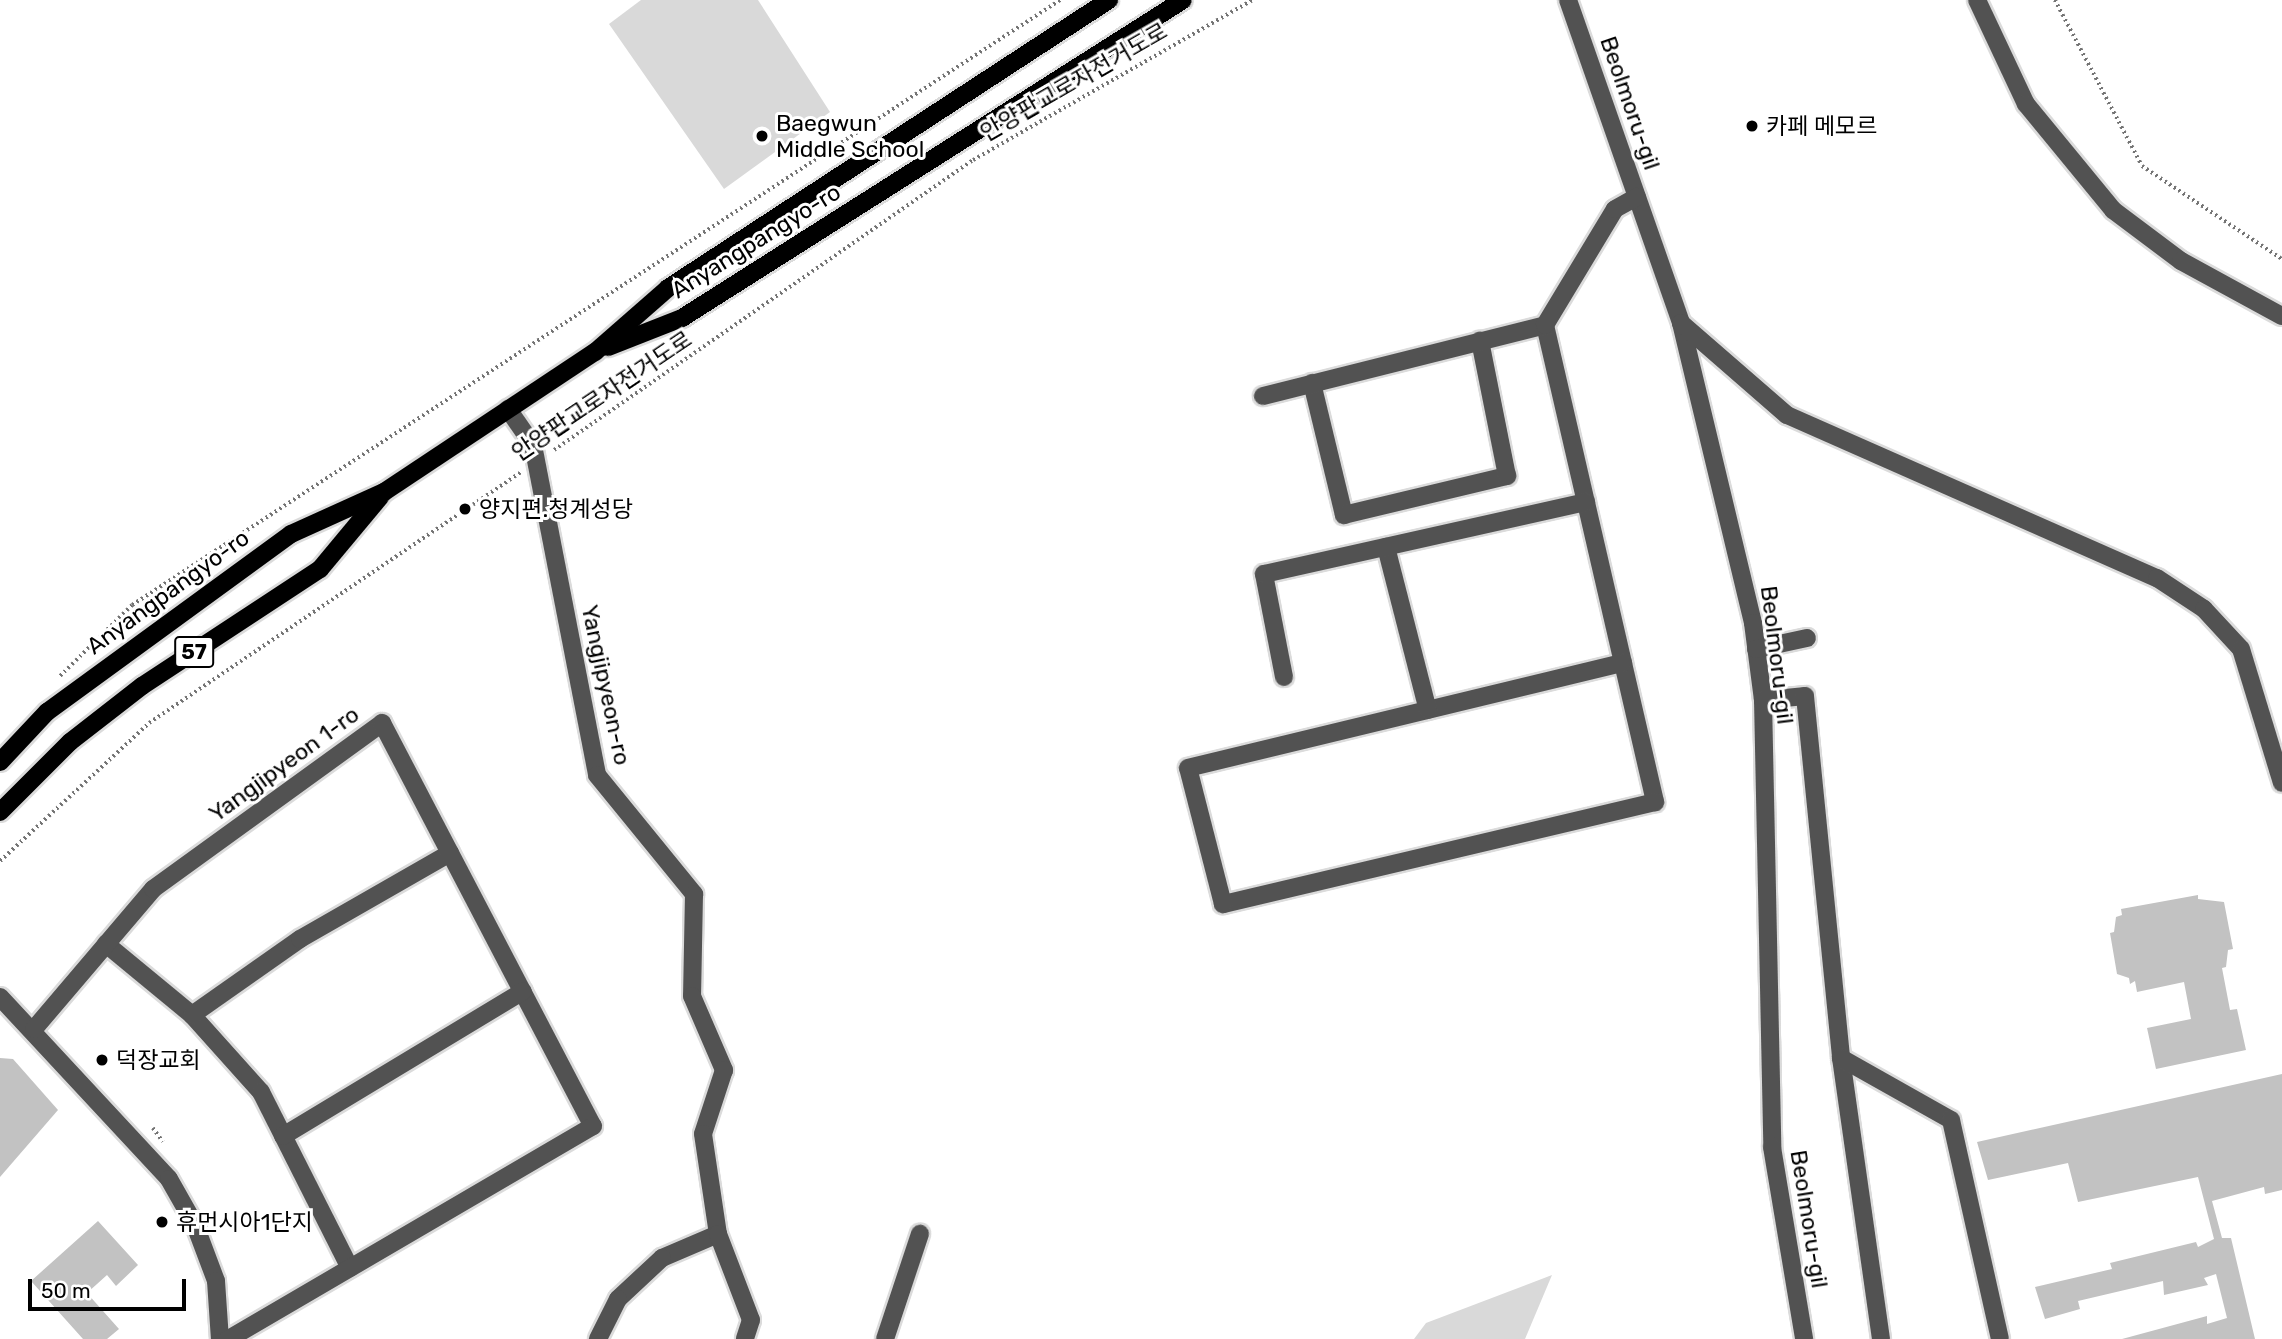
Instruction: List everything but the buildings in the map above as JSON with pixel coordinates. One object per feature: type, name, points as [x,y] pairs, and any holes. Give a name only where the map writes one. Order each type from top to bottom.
[{"type":"main road","name":"Anyangpangyo-ro","points":[[0,762],[47,712],[280,542],[384,492],[595,352],[668,288],[1109,0]]},
{"type":"main road","name":"Anyangpangyo-ro","points":[[595,352],[682,318],[1183,0]]},
{"type":"main road","name":"Anyangpangyo-ro","points":[[0,812],[70,743],[142,686],[320,569],[384,492]]},
{"type":"street","name":"Beolmoru-gil","points":[[1568,0],[1681,323],[1756,649],[1763,700],[1772,1147],[1804,1339]]},
{"type":"street","points":[[1978,0],[2026,104],[2113,210],[2181,261],[2282,316]]},
{"type":"street","points":[[1623,663],[1188,768],[1223,904],[1655,802],[1586,502],[1545,325],[1615,209],[1637,197]]},
{"type":"street","points":[[1681,323],[1787,415],[2157,578],[2204,609],[2241,649],[2282,783]]},
{"type":"street","points":[[1263,396],[1545,325]]},
{"type":"street","points":[[1312,383],[1344,515],[1507,476],[1480,341]]},
{"type":"street","name":"Yangjipyeon-ro","points":[[508,409],[533,445],[597,775],[694,894],[692,996],[724,1070],[703,1134],[718,1234],[751,1320],[745,1339]]},
{"type":"street","points":[[1284,677],[1264,574],[1586,502]]},
{"type":"street","points":[[1386,547],[1428,710]]},
{"type":"street","points":[[1756,649],[1807,638]]},
{"type":"street","points":[[1763,700],[1805,696],[1841,1058],[1881,1339]]},
{"type":"street","name":"Yangjipyeon 1-ro","points":[[34,1029],[153,889],[382,723],[593,1126],[228,1339]]},
{"type":"street","points":[[192,1015],[300,939],[450,853]]},
{"type":"street","points":[[106,943],[192,1015],[261,1092],[350,1268]]},
{"type":"street","points":[[283,1136],[523,991]]},
{"type":"street","points":[[3,1006],[34,1029],[169,1179],[195,1225],[216,1281],[220,1339]]},
{"type":"street","points":[[1841,1058],[1951,1120],[2000,1339]]},
{"type":"street","points":[[598,1339],[618,1299],[662,1258],[718,1234]]},
{"type":"street","points":[[885,1339],[920,1234]]},
{"type":"path","points":[[54,682],[132,605],[1060,0]]},
{"type":"path","name":"안양판교로자전거도로","points":[[0,861],[149,723],[536,462],[973,160],[1252,0]]},
{"type":"path","points":[[2055,0],[2142,166],[2282,258]]},
{"type":"shaded area","points":[[641,0],[758,0],[830,112],[724,189],[609,24]]},
{"type":"shaded area","points":[[1552,1275],[1525,1339],[1414,1339],[1426,1323]]},
{"type":"place","name":"카페 메모르","points":[[1752,126]]},
{"type":"place","name":"Baegwun Middle School","points":[[762,136]]},
{"type":"place","name":"양지편.청계성당","points":[[465,509]]},
{"type":"place","name":"덕장교회","points":[[102,1060]]},
{"type":"place","name":"휴먼시아1단지","points":[[162,1222]]}]
